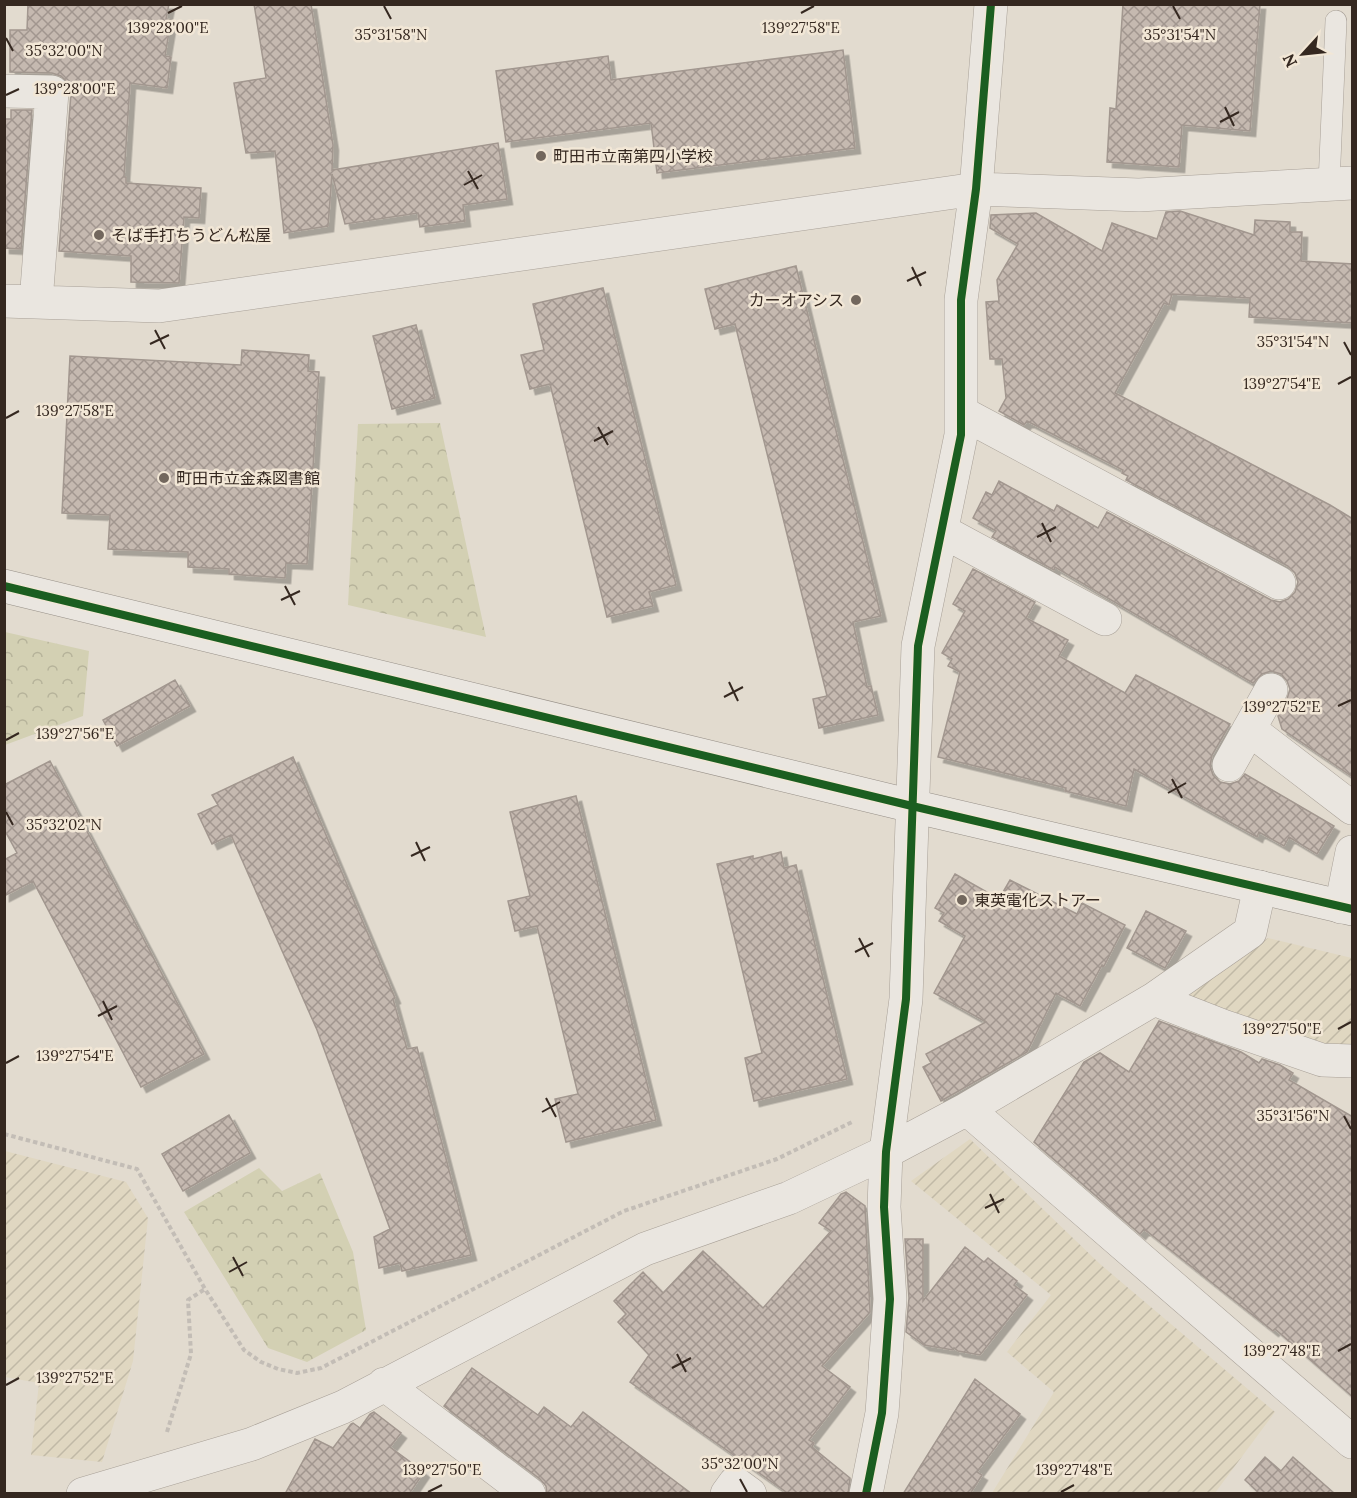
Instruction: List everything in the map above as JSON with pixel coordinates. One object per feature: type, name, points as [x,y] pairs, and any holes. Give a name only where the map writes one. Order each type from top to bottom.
[{"type":"street","points":[[866,1494],[882,1413],[890,1299],[884,1207],[885,1152],[906,999],[918,646],[961,435],[961,300],[976,189],[991,4]]},
{"type":"street","points":[[4,91],[52,92],[20,301],[159,306],[976,189],[1139,195],[1341,184]]},
{"type":"street","points":[[962,413],[1279,583]]},
{"type":"street","points":[[942,531],[1105,619]]},
{"type":"street","points":[[4,586],[912,806],[1347,908],[1353,852]]},
{"type":"street","points":[[1229,765],[1270,690]]},
{"type":"street","points":[[1249,729],[1353,808]]},
{"type":"street","points":[[106,1491],[154,1473],[252,1444],[343,1407],[645,1249],[789,1198],[885,1152],[967,1109],[1154,999],[1250,932],[1260,887]]},
{"type":"street","points":[[1154,999],[1223,1026],[1322,1060],[1353,1061]]},
{"type":"street","points":[[967,1109],[1353,1442]]},
{"type":"street","points":[[384,1384],[530,1494]]},
{"type":"street","points":[[727,1494],[735,1483],[750,1494]]},
{"type":"lane","points":[[1336,21],[1341,184]]},
{"type":"path","points":[[4,1134],[137,1168],[205,1289],[244,1350],[261,1362],[297,1373],[321,1368],[624,1211],[777,1159],[893,1102]]},
{"type":"path","points":[[154,1473],[191,1354],[188,1300],[205,1289]]},
{"type":"shaded area","points":[[1268,938],[1352,958],[1352,1049],[1321,1048],[1184,996]]},
{"type":"shaded area","points":[[970,1139],[1100,1264],[1275,1412],[1215,1493],[992,1493],[1054,1392],[1007,1352],[1051,1295],[911,1181]]},
{"type":"shaded area","points":[[5,1151],[126,1182],[148,1218],[133,1361],[102,1462],[31,1455],[39,1383],[5,1377]]},
{"type":"green space","points":[[440,423],[486,637],[348,605],[358,424]]},
{"type":"green space","points":[[5,632],[89,651],[83,716],[5,745]]},
{"type":"green space","points":[[259,1168],[282,1191],[320,1173],[353,1252],[366,1330],[307,1362],[268,1348],[184,1212]]},
{"type":"building","points":[[28,4],[169,4],[166,19],[171,20],[165,56],[171,57],[167,88],[130,83],[124,177],[126,177],[126,183],[201,188],[199,218],[184,217],[179,283],[131,282],[131,256],[59,251],[71,93],[68,83],[61,76],[52,73],[10,72],[10,30],[27,30]]},
{"type":"building","points":[[254,4],[311,4],[333,145],[332,170],[498,143],[507,199],[463,205],[465,221],[420,227],[418,213],[345,224],[332,174],[328,226],[284,233],[275,151],[246,153],[234,83],[266,78]]},
{"type":"building","points":[[1123,4],[1260,4],[1250,131],[1182,125],[1179,167],[1107,162],[1110,108],[1116,109]]},
{"type":"building","points":[[843,50],[855,148],[657,173],[651,123],[506,142],[496,71],[608,56],[611,80]]},
{"type":"building","points":[[11,110],[32,110],[21,249],[4,248],[4,119],[11,119]]},
{"type":"building","points":[[1180,211],[1254,235],[1255,220],[1290,222],[1290,232],[1302,232],[1301,261],[1353,264],[1353,323],[1249,317],[1250,298],[1172,294],[1169,305],[1164,303],[1115,393],[1353,519],[1353,777],[1282,729],[1278,716],[1290,689],[1281,674],[1271,671],[1262,674],[1253,683],[1055,567],[1054,570],[992,537],[996,531],[973,518],[986,492],[992,495],[999,481],[1054,511],[1057,505],[1098,528],[1107,512],[1271,600],[1280,602],[1288,599],[1295,592],[1298,582],[1295,573],[1288,566],[1126,480],[1128,476],[1122,473],[1123,470],[1027,421],[1024,425],[999,411],[1006,398],[1002,359],[990,359],[986,302],[999,301],[997,280],[1018,244],[990,228],[991,215],[1036,213],[1102,251],[1112,223],[1157,239],[1166,212]]},
{"type":"building","points":[[796,266],[881,616],[853,622],[867,687],[871,686],[878,715],[819,728],[813,699],[827,696],[735,324],[715,329],[705,289]]},
{"type":"building","points":[[603,288],[676,585],[649,592],[653,606],[607,617],[550,384],[530,389],[521,355],[544,350],[533,304]]},
{"type":"building","points":[[416,325],[435,398],[392,409],[373,336]]},
{"type":"building","points":[[242,350],[309,355],[308,371],[319,372],[307,564],[286,563],[285,578],[229,574],[229,569],[188,567],[188,552],[108,549],[110,515],[62,513],[70,356],[241,365]]},
{"type":"building","points":[[973,569],[1035,602],[1026,618],[1068,640],[1059,656],[1125,693],[1136,675],[1230,724],[1212,755],[1210,766],[1213,775],[1220,782],[1230,784],[1239,781],[1245,774],[1334,826],[1317,854],[1289,837],[1284,846],[1259,832],[1257,837],[1134,769],[1126,806],[1065,791],[1066,788],[938,757],[960,672],[948,666],[952,659],[942,653],[965,611],[953,604]]},
{"type":"building","points":[[175,680],[190,706],[117,746],[103,720]]},
{"type":"building","points":[[293,757],[395,998],[393,999],[407,1049],[417,1047],[471,1255],[402,1271],[400,1263],[379,1268],[374,1237],[390,1229],[317,1030],[231,835],[212,844],[198,814],[218,805],[212,795]]},
{"type":"building","points":[[50,761],[204,1054],[141,1087],[33,881],[4,896],[4,860],[17,853],[4,829],[4,785]]},
{"type":"building","points":[[576,796],[656,1120],[566,1142],[555,1099],[578,1094],[537,926],[515,931],[508,901],[530,896],[510,812]]},
{"type":"building","points":[[781,852],[784,868],[796,865],[847,1079],[754,1101],[745,1058],[762,1053],[717,864]]},
{"type":"building","points":[[955,874],[999,899],[1010,880],[1077,914],[1082,903],[1125,925],[1080,1006],[1056,993],[1027,1052],[941,1101],[923,1067],[931,1063],[926,1054],[986,1022],[934,993],[965,936],[939,921],[944,913],[935,908]]},
{"type":"building","points":[[1146,911],[1186,931],[1165,968],[1127,948]]},
{"type":"building","points":[[1159,1021],[1241,1052],[1259,1063],[1262,1059],[1280,1065],[1293,1073],[1289,1080],[1353,1117],[1353,1397],[1275,1329],[1273,1331],[1144,1229],[1140,1234],[1034,1142],[1084,1062],[1100,1053],[1129,1072]]},
{"type":"building","points":[[229,1115],[250,1153],[183,1191],[162,1154]]},
{"type":"building","points":[[846,1192],[865,1206],[870,1312],[822,1366],[850,1387],[809,1440],[814,1443],[812,1447],[850,1478],[848,1494],[789,1494],[630,1382],[649,1355],[618,1322],[626,1314],[614,1301],[643,1272],[663,1293],[703,1251],[763,1308],[831,1231],[819,1223],[841,1194]]},
{"type":"building","points":[[905,1239],[923,1239],[923,1301],[965,1247],[984,1262],[988,1258],[1017,1281],[1014,1285],[1027,1295],[980,1355],[958,1351],[954,1348],[953,1350],[924,1345],[906,1332],[909,1298]]},
{"type":"building","points":[[472,1368],[538,1415],[544,1407],[571,1427],[583,1412],[692,1494],[547,1494],[546,1486],[540,1479],[444,1406]]},
{"type":"building","points":[[975,1379],[1020,1414],[977,1472],[982,1475],[970,1494],[903,1494]]},
{"type":"building","points":[[374,1412],[401,1433],[390,1447],[424,1472],[409,1494],[285,1494],[315,1439],[333,1448],[351,1424],[360,1428]]},
{"type":"building","points":[[1265,1457],[1281,1471],[1293,1457],[1335,1494],[1260,1494],[1245,1480]]},
{"type":"cycle path","points":[[866,1494],[882,1413],[890,1299],[884,1207],[886,1152],[906,999],[918,646],[961,435],[961,300],[976,189],[991,4]]},
{"type":"cycle path","points":[[4,586],[912,806],[1352,909]]},
{"type":"place","name":"町田市立南第四小学校","points":[[541,156]]},
{"type":"place","name":"そば手打ちうどん松屋","points":[[99,235]]},
{"type":"place","name":"カーオアシス","points":[[856,300]]},
{"type":"place","name":"町田市立金森図書館","points":[[164,478]]},
{"type":"place","name":"東英電化ストアー","points":[[962,900]]}]
